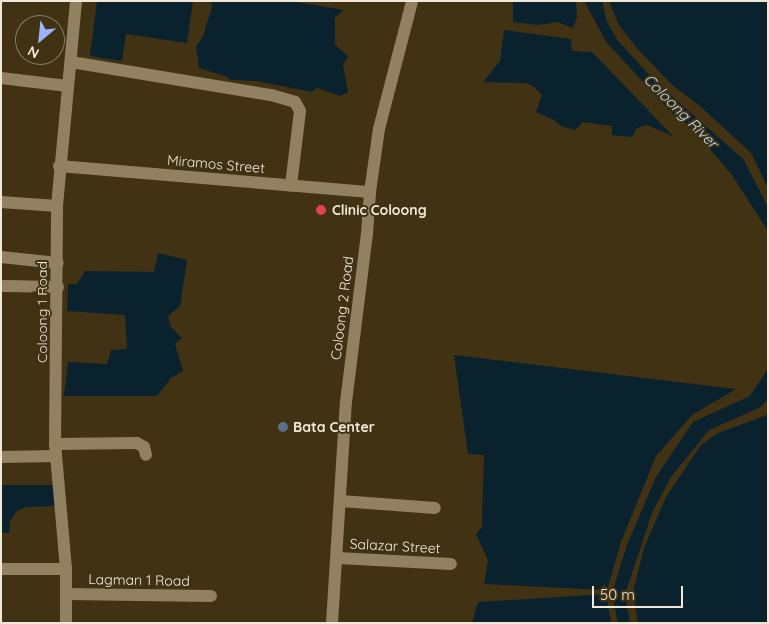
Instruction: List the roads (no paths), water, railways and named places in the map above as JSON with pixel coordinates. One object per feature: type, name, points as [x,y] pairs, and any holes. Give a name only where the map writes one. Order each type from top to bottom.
[{"type":"street","name":"Coloong 1 Road","points":[[66,623],[66,569],[55,450],[58,287],[57,206],[59,166],[76,1]]},
{"type":"street","name":"Coloong 2 Road","points":[[332,623],[338,558],[346,402],[367,234],[370,192],[379,129],[412,1]]},
{"type":"street","points":[[71,62],[271,95],[295,102],[300,111],[291,186]]},
{"type":"street","points":[[1,78],[68,86]]},
{"type":"street","name":"Miramos Street","points":[[59,166],[370,192]]},
{"type":"street","points":[[1,202],[57,206]]},
{"type":"street","points":[[1,257],[58,263]]},
{"type":"street","points":[[4,286],[58,287]]},
{"type":"street","points":[[1,457],[137,443],[143,445],[146,454]]},
{"type":"street","points":[[341,501],[435,508]]},
{"type":"street","name":"Salazar Street","points":[[338,558],[451,564]]},
{"type":"street","points":[[1,569],[66,569]]},
{"type":"street","name":"Lagman 1 Road","points":[[67,594],[211,596]]},
{"type":"water","points":[[97,1],[193,1],[187,43],[126,34],[122,61],[90,56]]},
{"type":"water","points":[[211,1],[290,1],[344,10],[335,17],[335,45],[348,56],[343,65],[348,92],[340,96],[317,88],[312,92],[257,81],[231,80],[225,76],[199,68],[196,47],[203,36],[212,7]]},
{"type":"water","points":[[507,1],[576,1],[577,17],[573,28],[557,22],[538,25],[513,22],[513,2]]},
{"type":"water","name":"Coloong River","points":[[584,1],[602,1],[607,22],[618,41],[655,81],[744,160],[768,207],[768,231],[732,175],[693,129],[672,113],[607,43]]},
{"type":"water","points":[[609,1],[768,1],[768,188],[751,153],[700,106],[671,84],[636,47],[618,24]]},
{"type":"water","points":[[504,30],[571,39],[572,51],[592,52],[673,136],[647,125],[637,128],[632,137],[612,135],[612,126],[583,122],[575,130],[561,126],[554,120],[536,112],[542,95],[534,87],[526,83],[483,82],[500,61]]},
{"type":"water","points":[[158,253],[187,260],[180,306],[168,316],[171,327],[182,338],[175,344],[183,371],[171,378],[157,396],[64,396],[68,362],[107,364],[111,350],[127,349],[125,315],[67,311],[68,284],[77,284],[85,271],[154,272]]},
{"type":"water","points":[[454,355],[736,389],[692,415],[656,456],[621,542],[607,590],[484,584],[488,560],[476,534],[482,527],[484,455],[468,454]]},
{"type":"water","points":[[768,369],[768,398],[761,407],[709,430],[671,477],[652,513],[625,594],[630,623],[618,623],[612,593],[627,545],[656,477],[693,422],[750,396]]},
{"type":"water","points":[[768,412],[768,623],[638,623],[633,592],[644,548],[666,497],[701,445],[718,433],[765,416]]},
{"type":"water","points":[[1,485],[53,485],[55,506],[26,507],[17,511],[10,521],[9,533],[1,533]]},
{"type":"water","points":[[606,594],[611,623],[472,623],[478,602]]},
{"type":"place","name":"Clinic Coloong","points":[[321,210]]},
{"type":"place","name":"Bata Center","points":[[283,427]]}]
